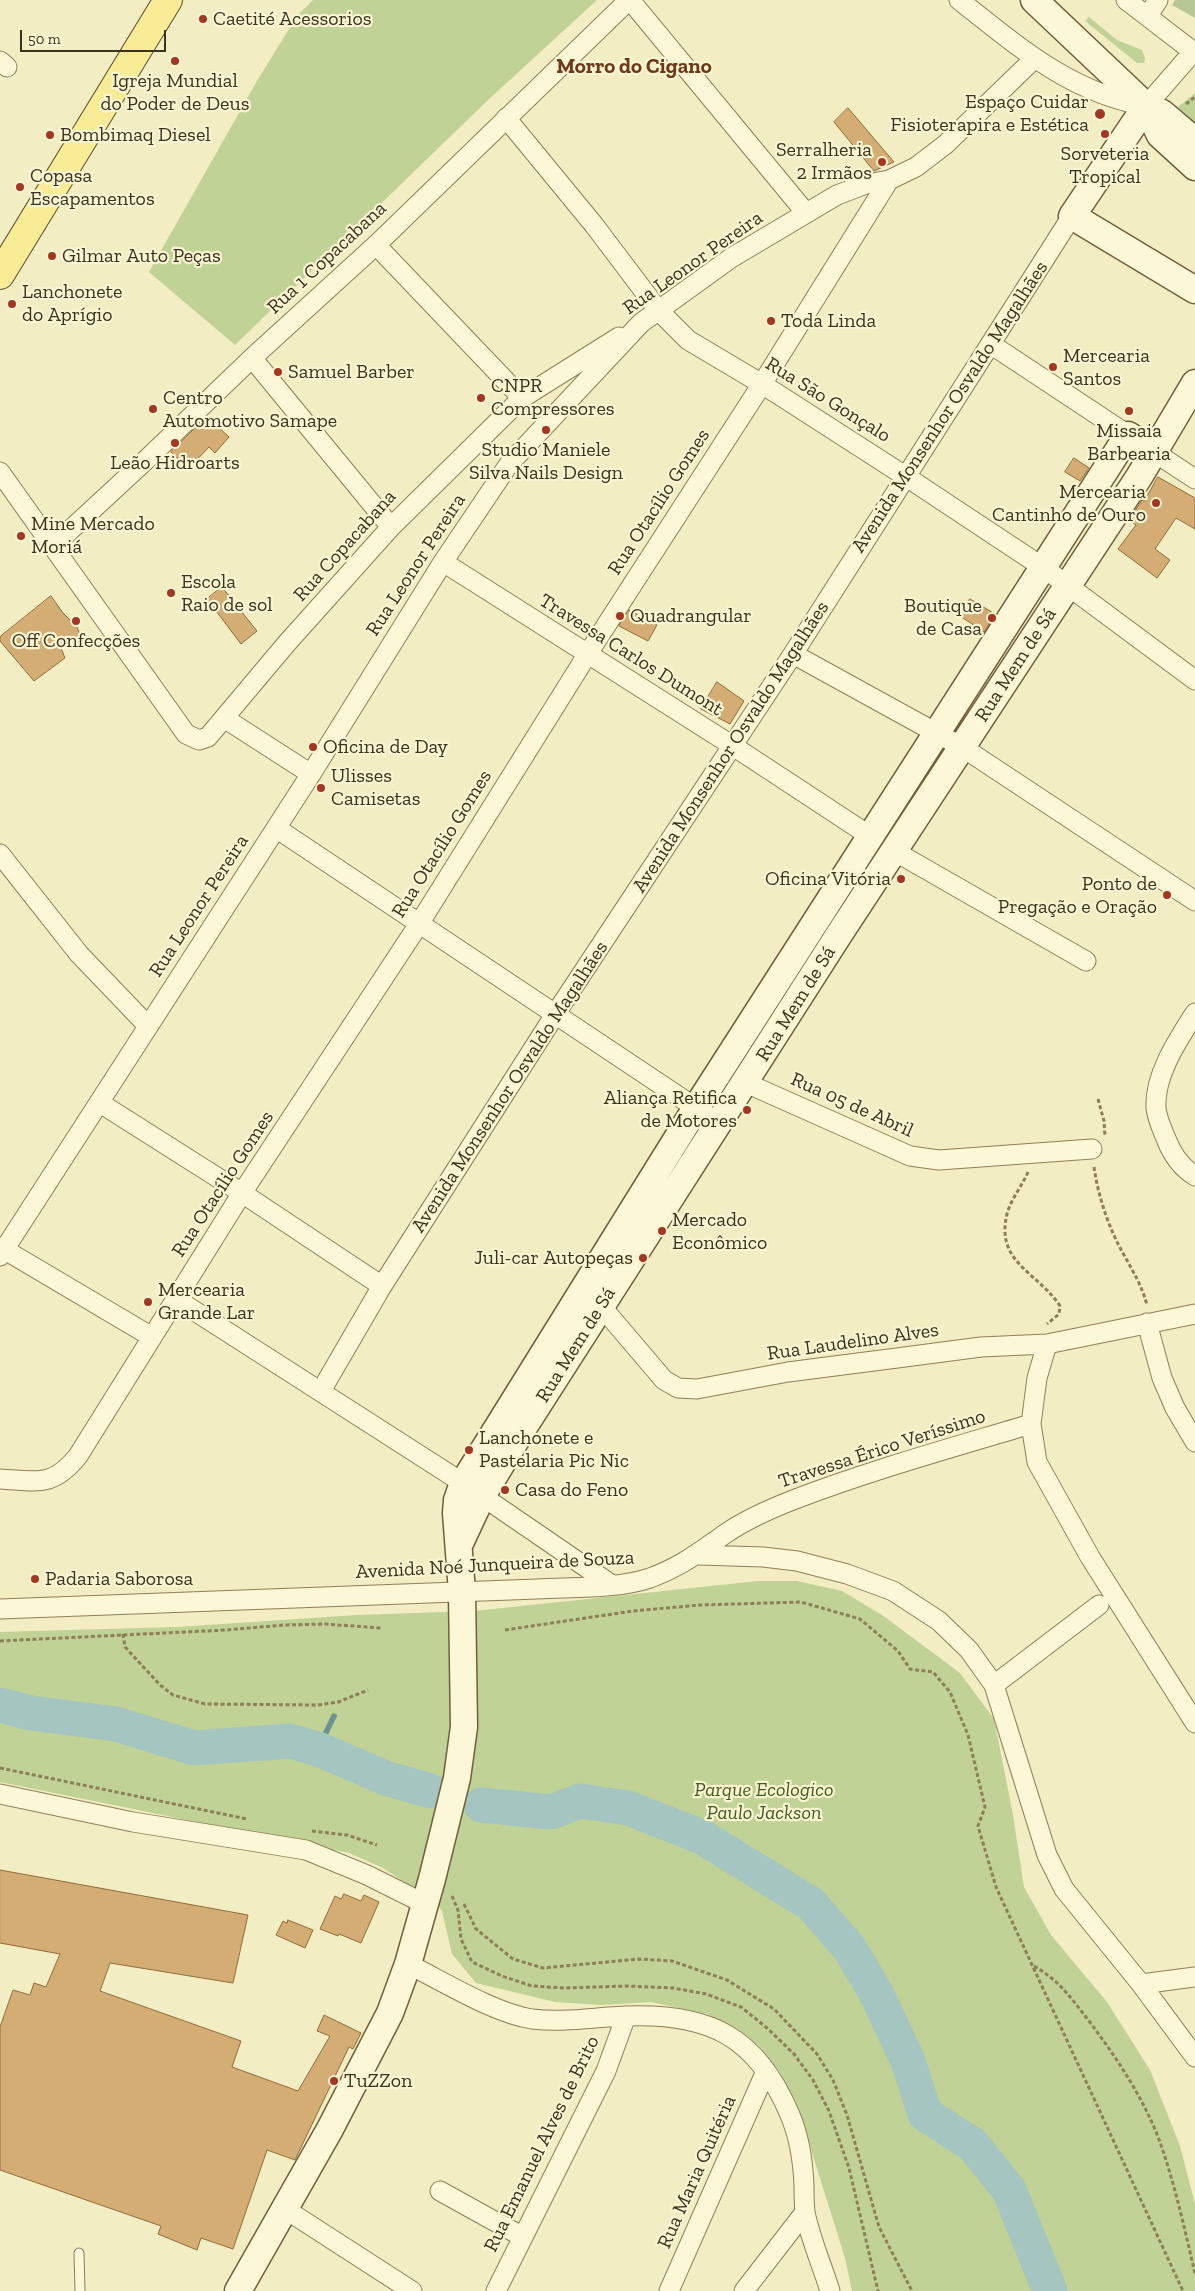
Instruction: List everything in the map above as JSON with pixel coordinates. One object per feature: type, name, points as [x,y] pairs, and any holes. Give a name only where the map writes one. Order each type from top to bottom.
[{"type":"main road","points":[[0,275],[168,0]]},
{"type":"street","name":"Rua 1 Copacabana","points":[[53,546],[147,460],[252,358],[376,245],[630,0]]},
{"type":"street","points":[[630,0],[806,213]]},
{"type":"street","points":[[959,0],[1056,73],[1094,92],[1125,102],[1146,106]]},
{"type":"street","points":[[1034,0],[1146,106],[1168,118],[1195,141]]},
{"type":"street","points":[[1126,0],[1153,8],[1194,53],[1146,106]]},
{"type":"street","name":"Rua Leonor Pereira","points":[[1,1251],[100,1103],[311,774],[443,562],[509,464],[641,323],[731,258],[806,213],[850,190],[905,174],[946,144],[1034,58]]},
{"type":"street","points":[[1146,106],[1160,135],[1195,167]]},
{"type":"street","name":"Avenida Monsenhor Osvaldo Magalhães","points":[[321,1391],[382,1286],[556,1013],[793,654],[905,476],[992,345],[1072,216],[1146,106]]},
{"type":"street","name":"Rua São Gonçalo","points":[[506,118],[594,225],[659,311],[688,340],[762,384],[1044,568],[1195,680]]},
{"type":"street","name":"Rua Otacílio Gomes","points":[[0,1479],[47,1480],[57,1477],[78,1456],[242,1193],[419,924],[587,655],[762,384],[889,180]]},
{"type":"street","points":[[1072,216],[1195,290]]},
{"type":"street","points":[[376,245],[522,398]]},
{"type":"street","name":"Rua Copacabana","points":[[0,472],[186,734],[199,740],[208,737],[287,643],[391,527],[522,398],[641,323]]},
{"type":"street","points":[[992,345],[1195,479]]},
{"type":"street","points":[[252,358],[391,527]]},
{"type":"street","name":"Rua Mem de Sá","points":[[238,2291],[330,2129],[390,2012],[408,1964],[425,1904],[455,1786],[464,1727],[462,1592],[456,1513],[457,1500],[473,1490],[598,1295],[720,1124],[894,851],[1154,452],[1195,383]]},
{"type":"street","name":"Rua Mem de Sá","points":[[598,1295],[696,1108],[1128,435]]},
{"type":"street","name":"Travessa Carlos Dumont","points":[[443,562],[733,746],[870,836]]},
{"type":"street","points":[[793,654],[938,732],[1195,901]]},
{"type":"street","points":[[224,718],[311,774]]},
{"type":"street","points":[[276,828],[720,1124]]},
{"type":"street","points":[[894,851],[1086,961]]},
{"type":"street","points":[[0,854],[79,954],[148,1026]]},
{"type":"street","points":[[1195,1013],[1167,1061],[1158,1089],[1156,1108],[1161,1127],[1173,1154],[1186,1170],[1195,1176]]},
{"type":"street","name":"Rua 05 de Abril","points":[[746,1083],[910,1156],[939,1160],[1092,1149]]},
{"type":"street","points":[[100,1103],[242,1193],[382,1286]]},
{"type":"street","points":[[1,1251],[152,1337]]},
{"type":"street","name":"Rua Laudelino Alves","points":[[598,1295],[664,1380],[678,1388],[697,1389],[788,1372],[981,1347],[1040,1344],[1195,1314]]},
{"type":"street","points":[[176,1300],[473,1490],[612,1585]]},
{"type":"street","points":[[1147,1323],[1162,1378],[1175,1408],[1195,1442]]},
{"type":"street","points":[[1040,1344],[1031,1424],[1037,1462],[1090,1557],[1195,1723]]},
{"type":"street","name":"Travessa Érico Veríssimo","points":[[699,1555],[726,1534],[792,1501],[884,1468],[1031,1424]]},
{"type":"street","name":"Avenida Noé Junqueira de Souza","points":[[0,1609],[612,1585],[648,1578],[699,1555],[763,1557],[797,1561],[847,1574],[893,1591],[939,1621],[969,1650],[994,1685],[1021,1765],[1047,1855],[1064,1889],[1141,1984],[1195,2057]]},
{"type":"street","points":[[994,1685],[1099,1605]]},
{"type":"street","points":[[0,1794],[134,1822],[306,1850],[367,1875],[425,1904]]},
{"type":"street","points":[[408,1964],[492,2005],[531,2018],[566,2022],[626,2016],[664,2016],[707,2024],[726,2033],[742,2045],[766,2071],[783,2098],[791,2117],[800,2148],[805,2212],[830,2291]]},
{"type":"street","points":[[1141,1984],[1195,1977]]},
{"type":"street","name":"Rua Emanuel Alves de Brito","points":[[496,2291],[606,2072],[626,2016]]},
{"type":"street","name":"Rua Maria Quitéria","points":[[669,2291],[766,2071]]},
{"type":"street","points":[[440,2190],[523,2237]]},
{"type":"street","points":[[285,2210],[412,2291]]},
{"type":"street","points":[[744,2291],[805,2212]]},
{"type":"lane","points":[[80,2253],[80,2291]]},
{"type":"path","points":[[1098,1099],[1104,1122],[1105,1136],[1092,1149],[1095,1178],[1112,1231],[1142,1284],[1148,1307],[1147,1323]]},
{"type":"path","points":[[1035,1153],[1026,1177],[1007,1213],[1004,1239],[1012,1257],[1025,1272],[1052,1294],[1060,1306],[1059,1314],[1041,1329],[1040,1344]]},
{"type":"path","points":[[505,1630],[633,1611],[700,1605],[802,1602],[860,1619],[898,1651],[910,1669],[933,1672],[950,1692],[960,1713],[977,1764],[985,1807],[978,1826],[996,1887],[1183,2291]]},
{"type":"path","points":[[0,1640],[325,1624],[381,1628]]},
{"type":"path","points":[[123,1634],[125,1647],[160,1685],[173,1695],[204,1704],[318,1705],[338,1702],[368,1690]]},
{"type":"path","points":[[0,1768],[256,1821]]},
{"type":"path","points":[[308,1830],[347,1835],[378,1845]]},
{"type":"path","points":[[449,1891],[458,1910],[461,1940],[472,1962],[502,1976],[532,1986],[565,1988],[627,1986],[672,1988],[706,1994],[741,2007],[768,2028],[794,2054],[813,2080],[829,2111],[849,2168],[878,2291]]},
{"type":"path","points":[[1032,1964],[1053,1977],[1066,1991],[1106,2043],[1137,2094],[1159,2140],[1167,2164],[1195,2274]]},
{"type":"green space","points":[[313,0],[597,0],[488,100],[235,345],[149,272],[257,81],[297,16]]},
{"type":"green space","points":[[1175,0],[1195,0],[1195,18],[1172,5]]},
{"type":"green space","points":[[1089,17],[1117,40],[1142,50],[1145,58],[1144,63],[1137,63],[1085,21]]},
{"type":"green space","points":[[1195,93],[1195,123],[1178,107]]},
{"type":"green space","name":"Parque Ecologico Paulo Jackson","points":[[758,1581],[797,1581],[842,1591],[882,1615],[960,1673],[994,1719],[1013,1815],[1024,1887],[1051,1935],[1107,2002],[1150,2070],[1180,2146],[1195,2204],[1195,2291],[852,2291],[845,2258],[809,2143],[781,2074],[760,2047],[739,2030],[707,2014],[651,2002],[601,2005],[555,2002],[476,1983],[452,1954],[442,1911],[435,1902],[383,1868],[349,1853],[0,1782],[0,1632],[177,1627],[357,1615],[474,1611]]},
{"type":"building","points":[[848,108],[894,162],[874,171],[834,122]]},
{"type":"building","points":[[207,417],[229,437],[215,453],[209,447],[188,469],[171,452]]},
{"type":"building","points":[[1074,458],[1089,468],[1080,481],[1065,472]]},
{"type":"building","points":[[1158,477],[1195,498],[1195,529],[1176,518],[1155,549],[1170,560],[1157,578],[1118,549],[1136,525],[1129,520],[1142,500],[1144,501]]},
{"type":"building","points":[[222,587],[257,631],[241,644],[207,599]]},
{"type":"building","points":[[51,596],[63,613],[77,627],[80,635],[61,648],[65,658],[34,681],[0,641],[0,637]]},
{"type":"building","points":[[970,599],[995,614],[984,632],[960,616]]},
{"type":"building","points":[[629,610],[657,625],[648,641],[619,626]]},
{"type":"building","points":[[717,682],[744,701],[730,724],[701,709]]},
{"type":"building","points":[[0,1870],[248,1915],[233,1983],[110,1963],[100,1991],[241,2041],[232,2067],[298,2091],[330,2036],[317,2031],[324,2015],[361,2033],[353,2049],[349,2047],[295,2160],[267,2150],[233,2249],[201,2238],[197,2250],[158,2234],[161,2226],[0,2170],[0,2027],[13,1990],[30,1995],[34,1983],[46,1987],[60,1954],[0,1943]]},
{"type":"building","points":[[344,1894],[361,1901],[364,1895],[379,1902],[361,1943],[320,1929],[335,1896],[341,1899]]},
{"type":"building","points":[[288,1920],[313,1930],[305,1948],[276,1935],[283,1921],[287,1923]]},
{"type":"waterway","points":[[0,1705],[31,1713],[116,1724],[194,1748],[290,1741],[318,1749],[388,1779],[431,1791]]},
{"type":"waterway","points":[[318,1749],[334,1716]]},
{"type":"waterway","points":[[481,1805],[551,1812],[580,1801],[628,1808],[702,1837],[811,1904],[850,1949],[877,1995],[908,2061],[925,2114],[973,2145],[1009,2190],[1050,2291]]},
{"type":"place","name":"Caetité Acessorios","points":[[203,19]]},
{"type":"place","name":"Igreja Mundial do Poder de Deus","points":[[175,61]]},
{"type":"place","name":"Espaço Cuidar Fisioterapira e Estética","points":[[1100,114]]},
{"type":"place","name":"Sorveteria Tropical","points":[[1105,134]]},
{"type":"place","name":"Bombimaq Diesel","points":[[50,135]]},
{"type":"place","name":"Serralheria 2 Irmãos","points":[[882,162]]},
{"type":"place","name":"Copasa Escapamentos","points":[[20,187]]},
{"type":"place","name":"Gilmar Auto Peças","points":[[52,256]]},
{"type":"place","name":"Lanchonete do Aprígio","points":[[12,304]]},
{"type":"place","name":"Toda Linda","points":[[771,321]]},
{"type":"place","name":"Mercearia Santos","points":[[1053,367]]},
{"type":"place","name":"Samuel Barber","points":[[278,372]]},
{"type":"place","name":"CNPR Compressores","points":[[481,398]]},
{"type":"place","name":"Centro Automotivo Samape","points":[[153,409]]},
{"type":"place","name":"Missaia Barbearia","points":[[1129,411]]},
{"type":"place","name":"Studio Maniele Silva Nails Design","points":[[546,430]]},
{"type":"place","name":"Leão Hidroarts","points":[[175,443]]},
{"type":"place","name":"Mercearia Cantinho de Ouro","points":[[1156,503]]},
{"type":"place","name":"Mine Mercado Moriá","points":[[21,536]]},
{"type":"place","name":"Escola Raio de sol","points":[[171,593]]},
{"type":"place","name":"Quadrangular","points":[[620,616]]},
{"type":"place","name":"Boutique de Casa","points":[[992,618]]},
{"type":"place","name":"Off Confecções","points":[[76,621]]},
{"type":"place","name":"Oficina de Day","points":[[313,747]]},
{"type":"place","name":"Ulisses Camisetas","points":[[321,788]]},
{"type":"place","name":"Oficina Vitória","points":[[901,879]]},
{"type":"place","name":"Ponto de Pregação e Oração","points":[[1167,895]]},
{"type":"place","name":"Aliança Retifica de Motores","points":[[747,1110]]},
{"type":"place","name":"Mercado Econômico","points":[[662,1231]]},
{"type":"place","name":"Juli-car Autopeças","points":[[643,1258]]},
{"type":"place","name":"Mercearia Grande Lar","points":[[148,1302]]},
{"type":"place","name":"Lanchonete e Pastelaria Pic Nic","points":[[469,1450]]},
{"type":"place","name":"Casa do Feno","points":[[505,1490]]},
{"type":"place","name":"Padaria Saborosa","points":[[35,1579]]},
{"type":"place","name":"TuZZon","points":[[334,2081]]},
{"type":"district","name":"Morro do Cigano","points":[[634,67]]}]
